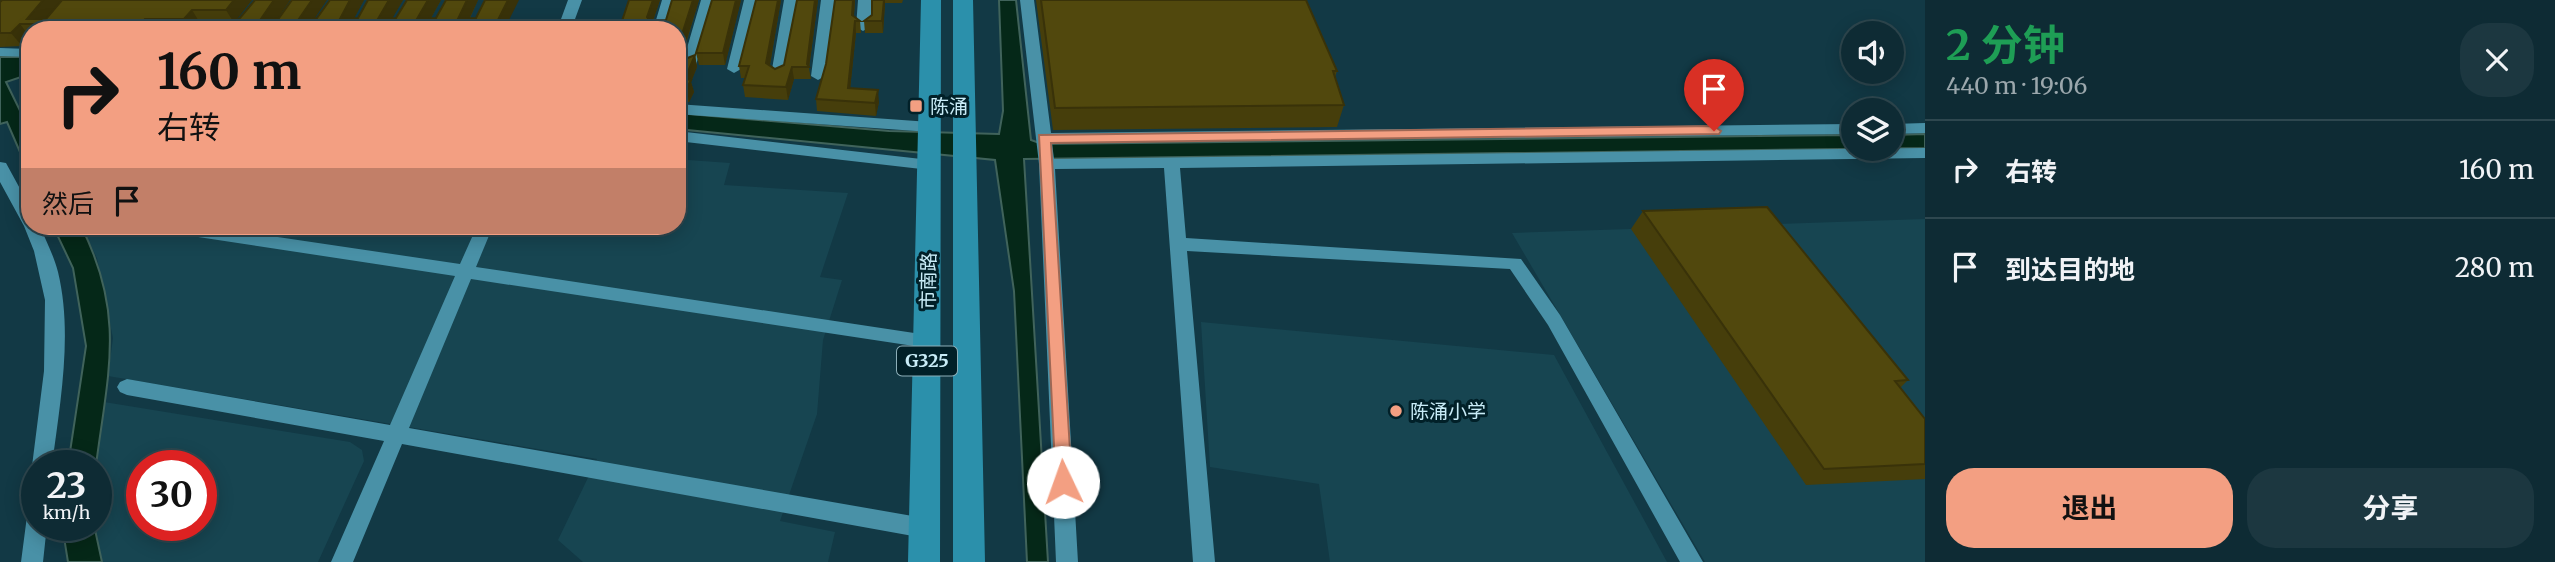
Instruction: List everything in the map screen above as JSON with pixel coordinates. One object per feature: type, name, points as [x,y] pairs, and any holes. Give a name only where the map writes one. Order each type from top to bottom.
[{"type":"highway","name":"市南路","points":[[924,562],[931,0]]},
{"type":"highway","name":"市南路","points":[[963,0],[969,562]]},
{"type":"street","points":[[567,21],[575,0]]},
{"type":"street","points":[[663,21],[669,0]]},
{"type":"street","points":[[689,65],[708,0]]},
{"type":"street","points":[[734,69],[751,0]]},
{"type":"street","points":[[778,75],[791,0]]},
{"type":"street","points":[[818,76],[828,0]]},
{"type":"street","points":[[863,27],[865,0]]},
{"type":"street","points":[[1027,0],[1045,151],[1067,562]]},
{"type":"street","points":[[0,52],[21,53]]},
{"type":"street","points":[[686,110],[931,128]]},
{"type":"street","points":[[1904,129],[1925,128]]},
{"type":"street","points":[[1045,151],[1841,129]]},
{"type":"street","points":[[686,137],[930,163]]},
{"type":"street","points":[[1045,151],[1172,164],[1925,153]]},
{"type":"street","points":[[1172,164],[1204,562]]},
{"type":"street","points":[[0,167],[21,206]]},
{"type":"street","points":[[35,235],[50,274],[54,307],[54,378],[44,450]]},
{"type":"street","points":[[225,235],[928,341]]},
{"type":"street","points":[[342,562],[481,235]]},
{"type":"street","points":[[1179,244],[1515,263],[1554,320],[1692,562]]},
{"type":"street","points":[[127,387],[925,528]]},
{"type":"street","points":[[32,562],[34,541]]},
{"type":"shaded area","points":[[999,0],[1016,0],[1031,140],[1042,144],[1841,135],[1841,149],[1024,159],[1048,562],[1027,562],[1014,291],[995,160],[686,130],[686,114],[889,131],[999,134],[1003,111]]},
{"type":"shaded area","points":[[0,57],[21,57],[21,77],[6,82],[21,113],[21,154],[7,122],[0,124]]},
{"type":"shaded area","points":[[1925,134],[1925,148],[1904,148],[1904,135]]},
{"type":"shaded area","points":[[688,160],[730,163],[724,185],[848,193],[820,277],[842,280],[823,340],[817,414],[780,521],[835,532],[828,562],[583,562],[558,540],[597,459],[108,376],[113,338],[97,258],[86,235],[686,235]]},
{"type":"shaded area","points":[[1925,219],[1925,562],[1705,562],[1512,233]]},
{"type":"shaded area","points":[[57,235],[85,235],[104,288],[109,316],[108,372],[98,450],[70,450],[86,346],[73,268]]},
{"type":"shaded area","name":"陈涌小学","points":[[1201,322],[1554,355],[1667,562],[1330,562],[1319,484],[1210,467]]},
{"type":"shaded area","points":[[104,402],[350,442],[362,450],[364,461],[318,562],[102,562],[97,541],[112,541],[112,450],[98,450]]},
{"type":"shaded area","points":[[65,541],[97,541],[102,562],[68,562]]},
{"type":"building","points":[[43,0],[27,19],[46,19],[62,0],[234,0],[226,10],[192,10],[184,19],[21,21],[11,33],[0,33],[0,2]]},
{"type":"building","points":[[255,0],[274,0],[261,19],[279,18],[292,0],[312,0],[299,19],[317,18],[330,0],[350,0],[340,19],[358,18],[368,0],[389,0],[378,19],[396,18],[407,0],[428,0],[417,19],[436,18],[446,0],[467,0],[458,19],[476,18],[485,0],[508,0],[498,21],[236,21]]},
{"type":"building","points":[[629,0],[653,0],[647,17],[650,21],[622,21]]},
{"type":"building","points":[[672,0],[693,0],[686,22],[650,21],[666,20]]},
{"type":"building","points":[[712,0],[736,0],[723,53],[696,53]]},
{"type":"building","points":[[756,0],[778,0],[766,63],[775,69],[784,65],[797,0],[815,0],[807,64],[809,67],[792,67],[786,87],[743,85],[749,66],[739,66]]},
{"type":"building","points":[[835,0],[853,0],[852,15],[860,21],[855,21],[848,88],[878,90],[875,103],[816,99],[826,64]]},
{"type":"building","points":[[872,0],[884,0],[882,21],[864,21],[872,15]]},
{"type":"building","points":[[1041,0],[1306,0],[1337,71],[1333,71],[1344,105],[1055,108]]},
{"type":"building","points":[[695,55],[686,77],[686,59]]},
{"type":"building","points":[[1767,207],[1908,380],[1895,381],[1925,419],[1925,464],[1824,469],[1643,211]]},
{"type":"place","name":"陈涌","points":[[916,106]]},
{"type":"place","name":"陈涌小学","points":[[1396,411]]},
{"type":"route","points":[[1063,482],[1044,138],[1714,131]]}]
